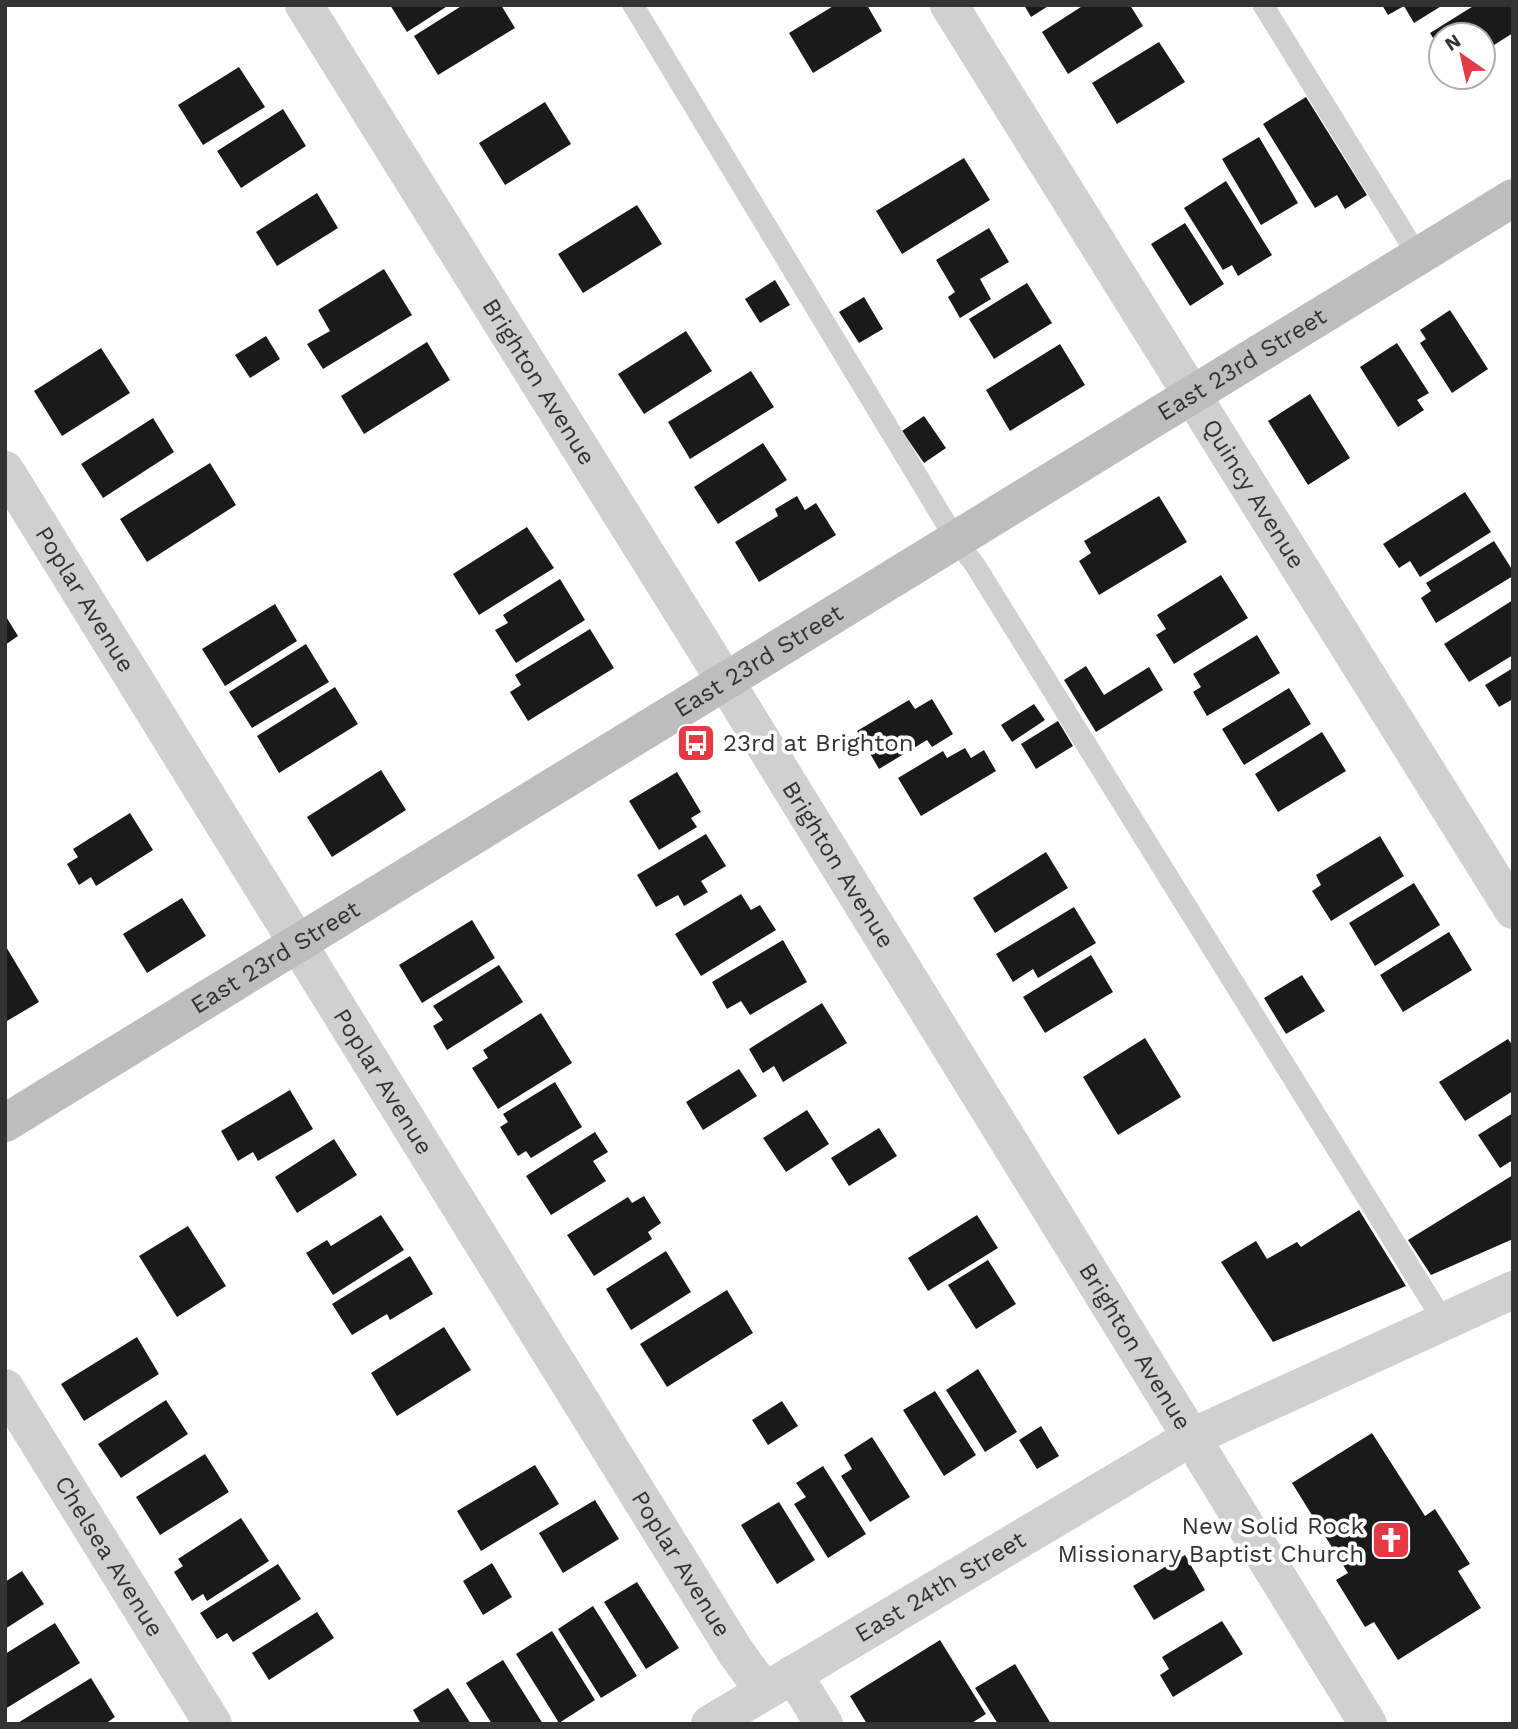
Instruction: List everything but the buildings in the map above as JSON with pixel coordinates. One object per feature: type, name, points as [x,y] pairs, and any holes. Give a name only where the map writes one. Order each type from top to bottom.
[{"type":"main road","name":"East 23rd Street","points":[[5,1123],[1513,198]]},
{"type":"street","name":"Brighton Avenue","points":[[304,5],[1368,1724]]},
{"type":"street","name":"Quincy Avenue","points":[[949,5],[1513,910]]},
{"type":"street","name":"Poplar Avenue","points":[[5,470],[734,1651],[778,1683],[824,1724]]},
{"type":"street","name":"East 24th Street","points":[[710,1724],[1190,1438],[1513,1290]]},
{"type":"street","name":"Chelsea Avenue","points":[[5,1388],[213,1724]]},
{"type":"lane","points":[[633,5],[957,540],[1444,1322]]},
{"type":"lane","points":[[1263,5],[1418,256]]},
{"type":"place","name":"23rd at Brighton","points":[[696,743]]},
{"type":"place","name":"New Solid Rock Missionary Baptist Church","points":[[1391,1540]]}]
